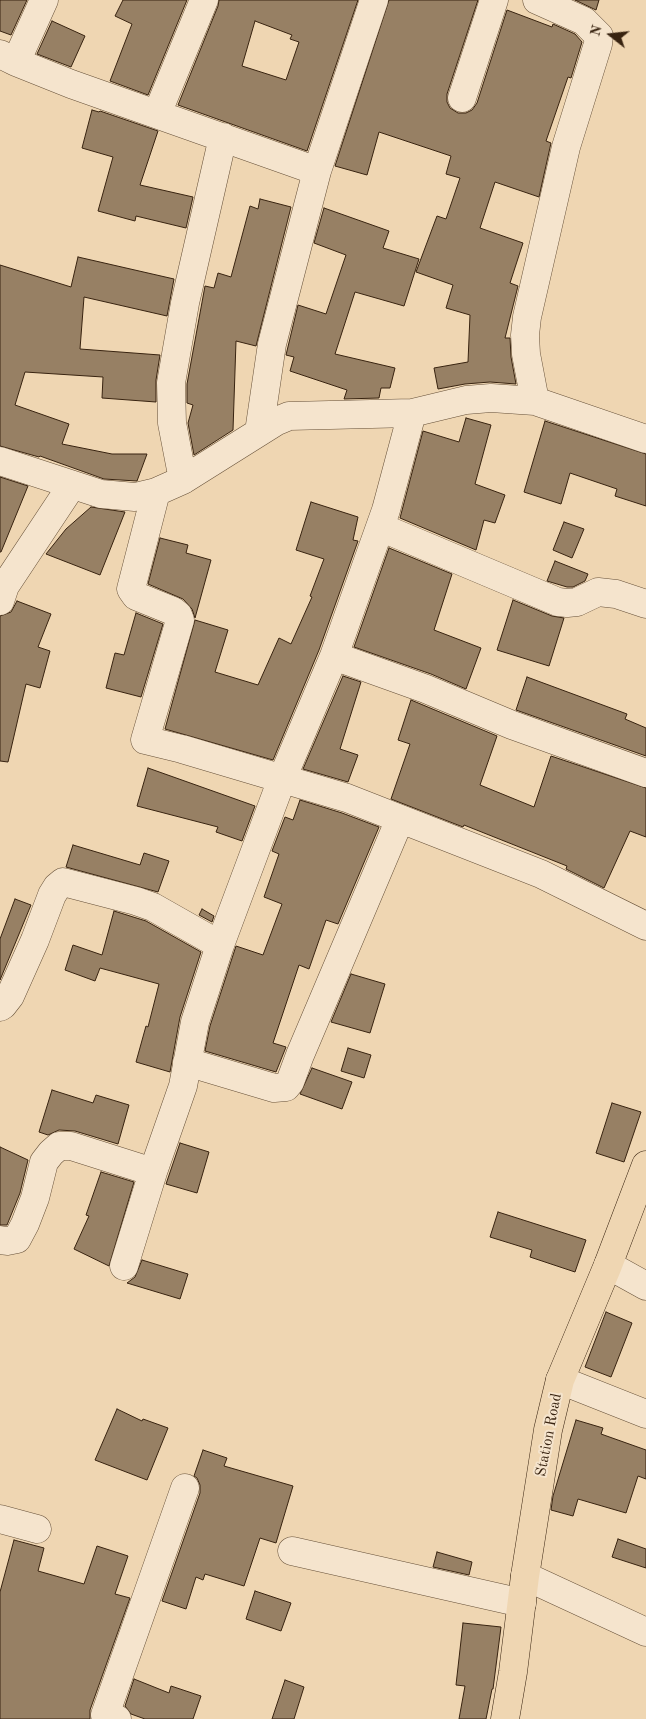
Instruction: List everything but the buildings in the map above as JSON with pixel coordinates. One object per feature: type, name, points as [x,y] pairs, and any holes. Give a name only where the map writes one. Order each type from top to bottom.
[{"type":"main road","name":"Station Road","points":[[505,1719],[514,1672],[525,1576],[548,1430],[560,1380],[608,1265],[646,1165]]},
{"type":"street","points":[[44,0],[8,58],[71,84],[317,171]]},
{"type":"street","points":[[157,114],[204,0]]},
{"type":"street","points":[[259,432],[272,344],[317,171],[374,0]]},
{"type":"street","points":[[462,98],[494,0]]},
{"type":"street","points":[[535,402],[526,354],[525,335],[527,317],[566,147],[599,36],[584,21],[537,0]]},
{"type":"street","points":[[183,480],[172,423],[171,383],[185,303],[223,137]]},
{"type":"street","points":[[0,461],[101,494],[135,497],[156,492],[183,480],[288,416],[412,413],[466,400],[491,398],[535,402],[646,439]]},
{"type":"street","points":[[124,1266],[153,1172],[183,1086],[195,1022],[220,945],[282,779],[334,656],[386,510],[412,413]]},
{"type":"street","points":[[2,591],[72,485]]},
{"type":"street","points":[[156,492],[131,590],[136,596],[173,611],[180,620],[145,740],[182,749],[347,798],[541,874],[646,926]]},
{"type":"street","points":[[380,527],[558,602],[577,602],[598,592],[616,594],[646,604]]},
{"type":"street","points":[[334,656],[426,689],[512,725],[646,774]]},
{"type":"street","points":[[187,1062],[274,1088],[286,1087],[290,1082],[400,819]]},
{"type":"street","points":[[0,1007],[14,988],[36,940],[56,887],[63,882],[153,907],[220,945]]},
{"type":"street","points":[[0,1240],[17,1239],[35,1198],[44,1162],[59,1146],[71,1146],[153,1172]]},
{"type":"street","points":[[608,1265],[646,1286]]},
{"type":"street","points":[[560,1380],[646,1414]]},
{"type":"street","points":[[108,1718],[185,1488]]},
{"type":"street","points":[[0,1519],[37,1529]]},
{"type":"street","points":[[292,1551],[522,1603]]},
{"type":"street","points":[[525,1576],[646,1632]]}]
